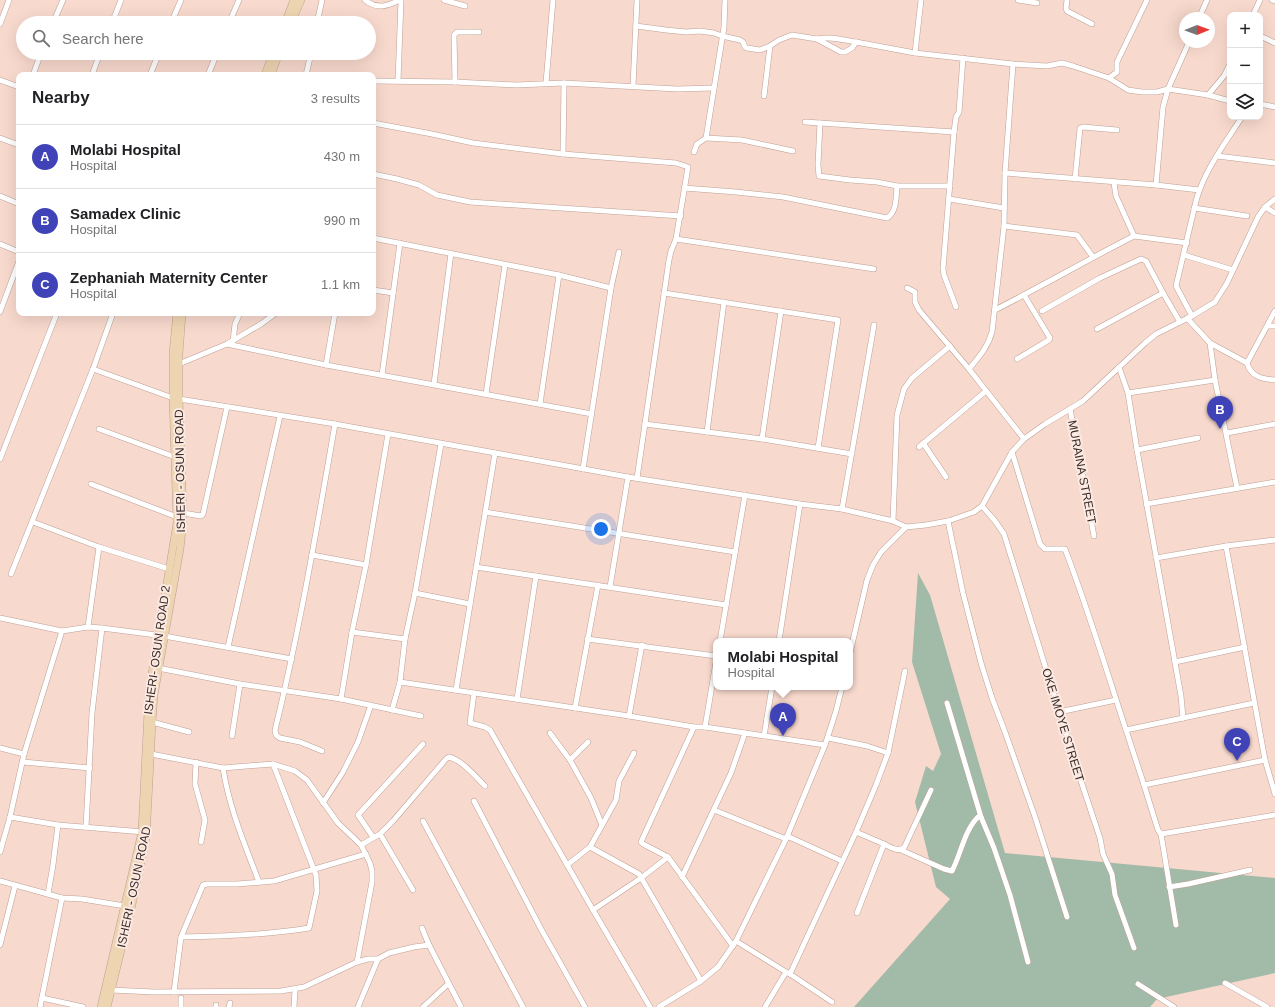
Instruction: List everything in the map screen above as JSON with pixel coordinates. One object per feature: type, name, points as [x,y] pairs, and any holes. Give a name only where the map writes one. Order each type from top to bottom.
[{"type":"main road","points":[[288,16],[294,0]]},
{"type":"main road","points":[[294,16],[300,0]]},
{"type":"main road","points":[[266,72],[271,60]]},
{"type":"main road","points":[[271,72],[276,60]]},
{"type":"main road","name":"ISHERI- OSUN ROAD 2","points":[[101,1007],[144,832],[149,692],[161,636],[169,569],[180,515],[175,457],[176,398],[173,353],[177,316]]},
{"type":"main road","name":"ISHERI - OSUN ROAD","points":[[107,1007],[131,909],[144,832],[151,754],[152,722],[161,636],[180,548],[176,398],[182,316]]},
{"type":"street","points":[[0,24],[9,0]]},
{"type":"street","points":[[56,16],[63,0]]},
{"type":"street","points":[[115,16],[121,0]]},
{"type":"street","points":[[175,16],[181,0]]},
{"type":"street","points":[[232,16],[238,0]]},
{"type":"street","points":[[319,16],[322,0]]},
{"type":"street","points":[[365,0],[370,4],[378,6],[388,5],[401,0],[398,81]]},
{"type":"street","points":[[444,0],[465,6]]},
{"type":"street","points":[[546,83],[553,0]]},
{"type":"street","points":[[633,86],[637,0]]},
{"type":"street","points":[[706,138],[724,24],[725,0]]},
{"type":"street","points":[[915,53],[921,0]]},
{"type":"street","points":[[1018,0],[1037,3]]},
{"type":"street","points":[[1067,0],[1067,11],[1092,24]]},
{"type":"street","points":[[1109,78],[1117,72],[1117,62],[1147,0]]},
{"type":"street","points":[[1202,12],[1207,0]]},
{"type":"street","points":[[1254,12],[1260,0]]},
{"type":"street","points":[[636,26],[673,31],[700,31],[714,33],[740,40],[746,48],[760,50],[770,46],[778,40],[792,35],[817,39],[841,52],[846,52],[852,48],[856,42]]},
{"type":"street","points":[[455,82],[454,34],[457,32],[479,32]]},
{"type":"street","points":[[817,39],[825,37],[842,39],[915,53],[1013,64],[1048,66],[1062,63],[1109,78],[1128,90],[1157,92],[1168,89],[1208,95],[1227,101]]},
{"type":"street","points":[[1263,37],[1275,43]]},
{"type":"street","points":[[764,96],[770,46]]},
{"type":"street","points":[[1156,185],[1163,107],[1168,89],[1186,48]]},
{"type":"street","points":[[956,307],[943,269],[954,132],[956,117],[959,112],[963,58]]},
{"type":"street","points":[[34,72],[38,60]]},
{"type":"street","points":[[93,72],[97,60]]},
{"type":"street","points":[[151,72],[156,60]]},
{"type":"street","points":[[209,72],[214,60]]},
{"type":"street","points":[[307,72],[309,60]]},
{"type":"street","points":[[969,369],[985,350],[992,332],[1004,226],[1005,173],[1013,64]]},
{"type":"street","points":[[1208,95],[1224,76],[1227,70]]},
{"type":"street","points":[[0,80],[16,86]]},
{"type":"street","points":[[376,81],[455,82],[516,85],[564,83],[677,89],[714,88]]},
{"type":"street","points":[[563,154],[564,83]]},
{"type":"street","points":[[1263,105],[1275,107]]},
{"type":"street","points":[[1240,120],[1217,156],[1199,190],[1176,286],[1189,317],[1210,343],[1247,363],[1252,373],[1260,378],[1275,380]]},
{"type":"street","points":[[805,122],[954,132]]},
{"type":"street","points":[[820,123],[818,165],[819,176],[877,182],[897,186],[950,186]]},
{"type":"street","points":[[376,125],[473,143],[563,154],[682,165],[688,168],[681,216],[676,239],[671,251],[664,293],[637,478]]},
{"type":"street","points":[[1075,179],[1080,128],[1117,130]]},
{"type":"street","points":[[0,138],[16,145]]},
{"type":"street","points":[[694,152],[697,144],[706,138],[742,140],[793,151]]},
{"type":"street","points":[[1217,156],[1275,163]]},
{"type":"street","points":[[1005,173],[1114,183],[1156,185],[1199,190]]},
{"type":"street","points":[[376,175],[398,179],[419,186],[437,195],[470,202],[681,216]]},
{"type":"street","points":[[1114,183],[1116,196],[1134,236]]},
{"type":"street","points":[[684,188],[782,196],[887,218],[891,216],[894,211],[897,186]]},
{"type":"street","points":[[0,196],[16,203]]},
{"type":"street","points":[[949,199],[1004,208]]},
{"type":"street","points":[[93,369],[176,398],[335,424],[628,477],[800,504],[842,509],[893,521],[906,527],[926,525],[948,521],[974,512],[982,506],[1012,452],[1024,439],[1045,424],[1083,401],[1156,334],[1215,302],[1222,293],[1258,217],[1275,199]]},
{"type":"street","points":[[1194,208],[1247,216]]},
{"type":"street","points":[[1265,208],[1275,213]]},
{"type":"street","points":[[1004,226],[1077,235],[1093,257]]},
{"type":"street","points":[[995,310],[1134,236],[1187,243]]},
{"type":"street","points":[[376,238],[400,242],[559,275],[611,288]]},
{"type":"street","points":[[676,239],[874,269]]},
{"type":"street","points":[[382,374],[400,242]]},
{"type":"street","points":[[0,244],[16,251]]},
{"type":"street","points":[[584,469],[611,288],[619,252]]},
{"type":"street","points":[[434,384],[452,253]]},
{"type":"street","points":[[1184,255],[1233,270]]},
{"type":"street","points":[[1042,311],[1100,278],[1141,259],[1146,261],[1180,322]]},
{"type":"street","points":[[486,394],[505,265]]},
{"type":"street","points":[[0,312],[16,269]]},
{"type":"street","points":[[540,404],[559,275]]},
{"type":"street","points":[[907,288],[914,292],[916,306],[969,369],[1024,439]]},
{"type":"street","points":[[376,290],[393,293]]},
{"type":"street","points":[[664,293],[838,320],[818,448]]},
{"type":"street","points":[[1097,329],[1163,293]]},
{"type":"street","points":[[1017,359],[1050,338],[1024,295]]},
{"type":"street","points":[[707,432],[724,302]]},
{"type":"street","points":[[762,439],[781,311]]},
{"type":"street","points":[[1247,363],[1275,311]]},
{"type":"street","points":[[0,459],[56,316]]},
{"type":"street","points":[[11,574],[33,522],[113,316]]},
{"type":"street","points":[[233,341],[235,324],[239,316]]},
{"type":"street","points":[[179,364],[233,341],[272,316]]},
{"type":"street","points":[[326,365],[334,316]]},
{"type":"street","points":[[842,509],[874,325]]},
{"type":"street","points":[[1268,326],[1275,326]]},
{"type":"street","points":[[1210,343],[1215,380],[1237,488]]},
{"type":"street","points":[[227,344],[326,365],[382,374],[592,414]]},
{"type":"street","points":[[893,521],[897,415],[904,389],[912,378],[950,346]]},
{"type":"street","points":[[1119,367],[1128,393],[1146,504],[1175,662],[1183,718]]},
{"type":"street","points":[[1128,393],[1215,380]]},
{"type":"street","points":[[946,477],[921,445],[986,391]]},
{"type":"street","points":[[91,484],[180,515],[201,516],[203,514],[227,407]]},
{"type":"street","name":"MURAINA STREET","points":[[1070,409],[1094,536]]},
{"type":"street","points":[[228,647],[280,416]]},
{"type":"street","points":[[322,751],[300,742],[280,738],[276,735],[275,730],[292,659],[335,424]]},
{"type":"street","points":[[644,424],[762,439],[852,454]]},
{"type":"street","points":[[1227,433],[1275,424]]},
{"type":"street","points":[[99,428],[175,457]]},
{"type":"street","points":[[341,699],[352,632],[366,565],[388,434]]},
{"type":"street","points":[[1137,450],[1198,438]]},
{"type":"street","points":[[392,710],[400,682],[405,639],[415,593],[441,444]]},
{"type":"street","points":[[1012,452],[1040,544],[1045,550],[1066,549],[1083,595],[1158,830],[1161,834],[1176,925]]},
{"type":"street","points":[[456,690],[496,453]]},
{"type":"street","points":[[610,587],[628,477]]},
{"type":"street","points":[[1146,504],[1275,482]]},
{"type":"street","points":[[720,638],[745,495]]},
{"type":"street","points":[[779,638],[800,504]]},
{"type":"street","name":"OKE IMOYE STREET","points":[[982,506],[995,520],[1004,534],[1100,838],[1103,854],[1112,874],[1115,895],[1134,948]]},
{"type":"street","points":[[485,512],[735,552]]},
{"type":"street","points":[[948,521],[963,593],[981,663],[992,698],[1035,817],[1067,917]]},
{"type":"street","points":[[33,522],[99,547],[169,569]]},
{"type":"street","points":[[853,640],[867,580],[874,565],[881,552],[906,527]]},
{"type":"street","points":[[1156,558],[1226,546],[1275,540]]},
{"type":"street","points":[[1226,546],[1265,760],[1275,794]]},
{"type":"street","points":[[88,626],[99,547]]},
{"type":"street","points":[[312,555],[366,565]]},
{"type":"street","points":[[476,567],[726,605]]},
{"type":"street","points":[[517,699],[536,576]]},
{"type":"street","points":[[575,708],[598,585]]},
{"type":"street","points":[[415,593],[470,604]]},
{"type":"street","points":[[0,618],[62,631],[88,626],[161,636],[292,659]]},
{"type":"street","points":[[86,827],[92,712],[102,628]]},
{"type":"street","points":[[0,852],[10,817],[24,754],[62,631]]},
{"type":"street","points":[[352,632],[405,639]]},
{"type":"street","points":[[587,639],[713,656]]},
{"type":"street","points":[[629,716],[642,646]]},
{"type":"street","points":[[1175,662],[1245,647]]},
{"type":"street","points":[[158,668],[240,684],[341,699],[421,716]]},
{"type":"street","points":[[765,1007],[788,973],[856,832],[876,785],[888,752],[905,671]]},
{"type":"street","points":[[705,727],[713,680]]},
{"type":"street","points":[[400,682],[694,727],[705,727],[825,745]]},
{"type":"street","points":[[232,736],[240,684]]},
{"type":"street","points":[[764,736],[772,690]]},
{"type":"street","points":[[659,1007],[669,1005],[718,967],[734,944],[786,837],[828,738],[841,690]]},
{"type":"street","points":[[474,693],[470,722],[490,730],[650,1007]]},
{"type":"street","points":[[1059,712],[1116,700]]},
{"type":"street","points":[[947,703],[981,817],[994,848],[1010,895],[1028,962]]},
{"type":"street","points":[[1126,730],[1254,703]]},
{"type":"street","points":[[323,803],[343,772],[358,742],[371,705]]},
{"type":"street","points":[[152,722],[189,732]]},
{"type":"street","points":[[694,727],[641,839],[641,842],[668,857],[734,944],[788,973],[832,1002]]},
{"type":"street","points":[[550,733],[570,760],[591,798],[602,825]]},
{"type":"street","points":[[682,876],[731,773],[745,733]]},
{"type":"street","points":[[828,738],[888,752]]},
{"type":"street","points":[[570,760],[588,742]]},
{"type":"street","points":[[373,837],[358,815],[424,744]]},
{"type":"street","points":[[0,748],[24,754]]},
{"type":"street","points":[[567,865],[590,848],[616,800],[619,781],[634,752]]},
{"type":"street","points":[[151,754],[223,768],[272,764],[295,771],[307,780],[338,823],[360,845],[370,863],[372,882],[358,962]]},
{"type":"street","points":[[360,845],[380,834],[393,821],[446,758],[453,758],[469,770],[485,786]]},
{"type":"street","points":[[1144,784],[1265,760]]},
{"type":"street","points":[[23,762],[90,768]]},
{"type":"street","points":[[196,762],[195,784],[205,820],[201,842]]},
{"type":"street","points":[[181,937],[241,936],[278,933],[309,928],[317,891],[316,875],[272,764]]},
{"type":"street","points":[[223,768],[226,789],[232,810],[259,882]]},
{"type":"street","points":[[901,850],[904,848],[931,790]]},
{"type":"street","points":[[474,801],[541,929],[585,1007]]},
{"type":"street","points":[[714,810],[786,837],[842,861]]},
{"type":"street","points":[[1161,834],[1275,815]]},
{"type":"street","points":[[10,817],[58,824],[144,832]]},
{"type":"street","points":[[856,832],[944,869],[952,870],[970,829],[976,819],[981,817]]},
{"type":"street","points":[[423,821],[523,1007]]},
{"type":"street","points":[[48,894],[58,824]]},
{"type":"street","points":[[380,834],[413,890]]},
{"type":"street","points":[[857,913],[884,844]]},
{"type":"street","points":[[590,848],[639,874],[701,981]]},
{"type":"street","points":[[174,992],[181,937],[204,885],[274,880],[366,854]]},
{"type":"street","points":[[593,910],[641,878],[668,857]]},
{"type":"street","points":[[1169,887],[1250,870]]},
{"type":"street","points":[[0,882],[62,898],[82,899],[125,906]]},
{"type":"street","points":[[0,945],[15,886]]},
{"type":"street","points":[[40,1007],[62,898]]},
{"type":"street","points":[[422,928],[428,945],[461,1007]]},
{"type":"street","points":[[111,990],[174,992],[281,991],[304,987],[358,962],[368,959],[378,959],[389,953],[428,945]]},
{"type":"street","points":[[358,1007],[378,959]]},
{"type":"street","points":[[1225,983],[1267,1007]]},
{"type":"street","points":[[423,1007],[448,984]]},
{"type":"street","points":[[1138,984],[1174,1007]]},
{"type":"street","points":[[294,1007],[295,989]]},
{"type":"street","points":[[42,998],[82,1007]]},
{"type":"street","points":[[182,998],[182,1007]]},
{"type":"green space","points":[[918,573],[930,595],[1005,853],[1275,878],[1275,973],[1157,999],[1150,1007],[854,1007],[950,899],[936,887],[915,802],[926,766],[933,771],[941,754],[912,662]]},
{"type":"place","name":"Samadex Clinic","points":[[1220,429]]},
{"type":"place","name":"Molabi Hospital","points":[[783,736]]},
{"type":"place","name":"Zephaniah Maternity Center","points":[[1237,761]]}]
